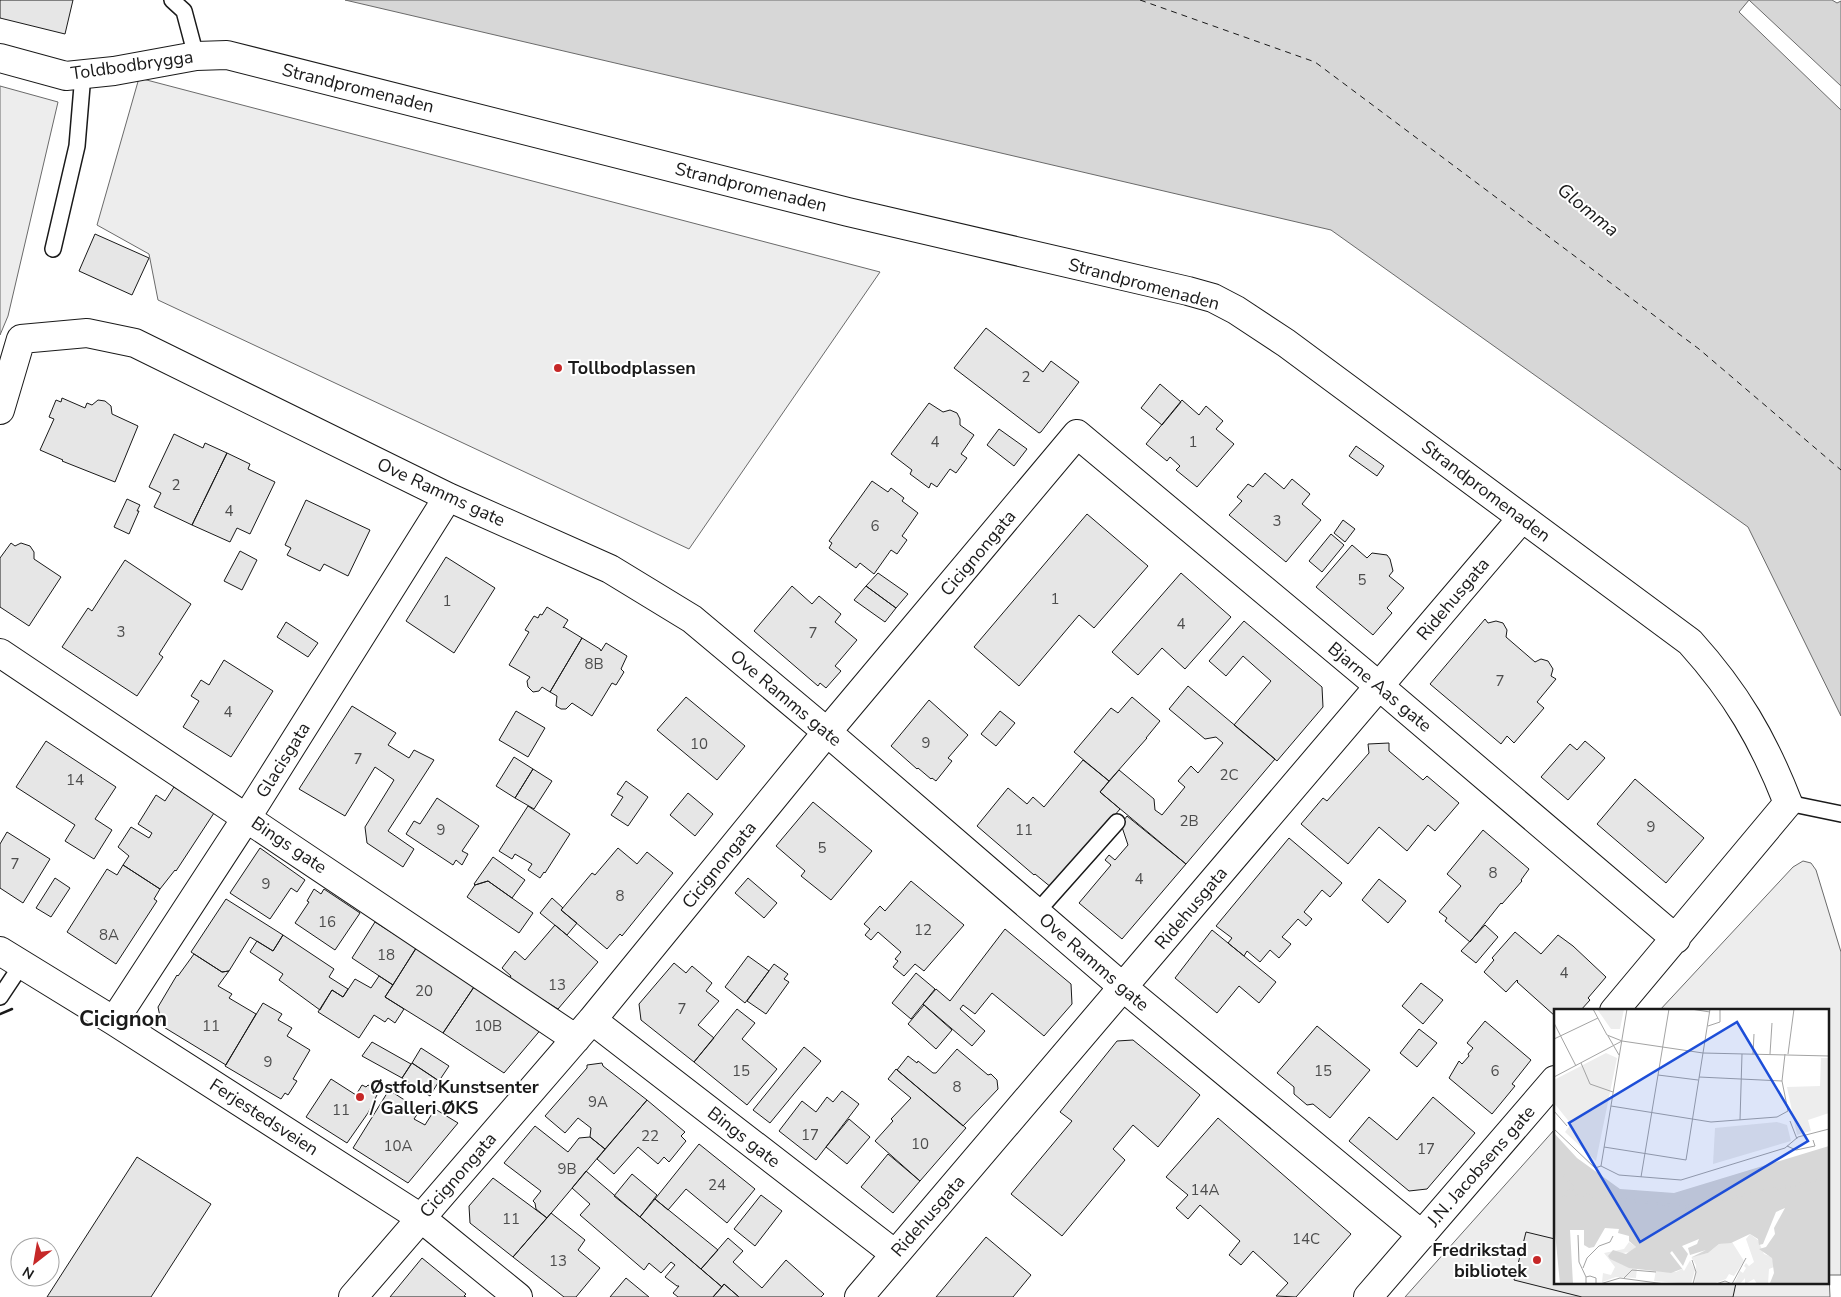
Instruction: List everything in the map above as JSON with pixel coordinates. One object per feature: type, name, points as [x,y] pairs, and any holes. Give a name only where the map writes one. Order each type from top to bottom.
[{"type":"street","name":"Toldbodbrygga","points":[[0,58],[66,76],[114,71],[196,56],[227,55],[266,65]]},
{"type":"street","name":"Strandpromenaden","points":[[266,65],[848,212],[1213,298],[1255,322],[1286,343],[1690,642],[1730,690],[1754,726],[1775,768],[1788,803]]},
{"type":"street","name":"Ove Ramms gate","points":[[0,410],[21,339],[87,333],[135,344],[448,497],[610,569],[692,619],[827,732],[1124,988],[1422,1235]]},
{"type":"street","name":"Cicignongata","points":[[354,1297],[584,1030],[827,732],[1077,434],[1082,439]]},
{"type":"street","name":"Bjarne Aas gate","points":[[1082,439],[1379,686],[1676,939]]},
{"type":"street","name":"Glacisgata","points":[[114,1021],[247,817],[448,497]]},
{"type":"street","name":"Ridehusgata","points":[[859,1297],[1124,988],[1522,518]]},
{"type":"street","name":"Bings gate","points":[[0,653],[247,817],[584,1030],[895,1254]]},
{"type":"street","points":[[1616,1009],[1788,803]]},
{"type":"street","name":"Ferjestedsveien","points":[[11,958],[114,1021],[421,1218],[518,1297]]},
{"type":"street","name":"J.N. Jacobsens gate","points":[[1368,1297],[1554,1081]]},
{"type":"lane","points":[[172,0],[184,10],[196,56]]},
{"type":"lane","points":[[53,249],[77,146],[83,74]]},
{"type":"lane","points":[[1788,803],[1841,814]]},
{"type":"lane","points":[[1036,913],[1117,822]]},
{"type":"lane","points":[[0,997],[11,958]]},
{"type":"shaded area","name":"Tollbodplassen","points":[[139,78],[880,272],[689,549],[158,300],[149,254],[97,225]]},
{"type":"shaded area","points":[[0,86],[58,102],[8,316],[0,335]]},
{"type":"shaded area","points":[[1803,861],[1811,863],[1816,870],[1841,952],[1841,1275],[1829,1275],[1830,1297],[1405,1297],[1554,1130],[1554,1284],[1828,1284],[1828,1009],[1661,1009],[1793,867]]},
{"type":"water","name":"Glomma","points":[[345,0],[1832,0],[1837,3],[1841,1],[1841,716],[1748,527],[1331,230]]},
{"type":"pier","points":[[1749,0],[1841,86],[1841,110],[1739,12]]},
{"type":"building","points":[[0,0],[73,0],[65,34],[0,18]]},
{"type":"building","points":[[95,234],[149,258],[132,295],[79,271]]},
{"type":"building","points":[[986,328],[1043,372],[1051,361],[1079,382],[1041,432],[1039,433],[954,368]]},
{"type":"building","points":[[1160,384],[1181,402],[1162,425],[1141,408]]},
{"type":"building","points":[[62,398],[85,408],[87,403],[92,405],[98,400],[105,401],[111,406],[112,414],[138,426],[115,482],[40,450],[54,419],[49,417],[56,400],[61,402]]},
{"type":"building","points":[[1182,400],[1199,415],[1206,406],[1223,421],[1216,429],[1234,444],[1197,487],[1176,470],[1180,466],[1170,457],[1167,461],[1146,444]]},
{"type":"building","points":[[929,403],[943,412],[950,410],[957,413],[960,425],[974,435],[961,454],[967,458],[956,473],[950,469],[937,487],[931,483],[929,488],[910,474],[912,470],[891,454]]},
{"type":"building","points":[[999,429],[1027,449],[1014,466],[987,445]]},
{"type":"building","points":[[174,434],[203,448],[205,443],[227,453],[192,525],[154,507],[161,493],[149,487]]},
{"type":"building","points":[[1356,446],[1384,466],[1377,476],[1349,456]]},
{"type":"building","points":[[227,453],[250,464],[248,469],[275,482],[250,534],[237,528],[230,542],[192,525]]},
{"type":"building","points":[[1265,473],[1284,489],[1292,479],[1310,494],[1302,504],[1321,520],[1286,562],[1229,515],[1242,501],[1237,497],[1248,484],[1253,487]]},
{"type":"building","points":[[872,481],[888,492],[891,488],[904,498],[902,501],[918,513],[902,536],[907,540],[897,554],[891,550],[874,574],[860,563],[856,568],[829,548],[832,543],[829,541]]},
{"type":"building","points":[[127,499],[140,505],[129,534],[114,527]]},
{"type":"building","points":[[306,500],[370,530],[348,576],[324,564],[320,571],[287,555],[291,548],[285,545]]},
{"type":"building","points":[[1087,514],[1148,566],[1094,628],[1079,615],[1019,686],[974,647]]},
{"type":"building","points":[[1343,520],[1355,529],[1345,542],[1334,533]]},
{"type":"building","points":[[1331,534],[1344,545],[1322,572],[1309,561]]},
{"type":"building","points":[[11,543],[15,546],[21,543],[30,546],[34,552],[34,559],[61,577],[29,626],[0,607],[0,558]]},
{"type":"building","points":[[1352,545],[1367,558],[1372,553],[1387,555],[1393,571],[1389,576],[1404,588],[1387,608],[1392,613],[1373,635],[1316,587]]},
{"type":"building","points":[[240,551],[257,560],[242,590],[224,581]]},
{"type":"building","points":[[446,557],[495,588],[454,653],[406,621]]},
{"type":"building","points":[[125,560],[191,604],[159,654],[163,657],[137,696],[62,647],[88,608],[92,611]]},
{"type":"building","points":[[878,573],[908,594],[896,608],[866,586]]},
{"type":"building","points":[[1181,573],[1231,617],[1185,669],[1162,648],[1138,675],[1112,652]]},
{"type":"building","points":[[792,586],[812,604],[819,596],[841,614],[835,622],[857,640],[835,666],[841,671],[826,688],[820,683],[818,686],[754,631]]},
{"type":"building","points":[[866,586],[896,608],[885,622],[854,600]]},
{"type":"building","points":[[547,607],[568,620],[563,628],[582,638],[550,692],[542,687],[539,691],[533,692],[528,687],[527,681],[530,677],[509,665],[529,632],[525,630],[534,616],[538,618]]},
{"type":"building","points":[[1485,619],[1488,623],[1496,621],[1503,623],[1507,630],[1506,637],[1535,662],[1541,659],[1548,661],[1553,669],[1551,676],[1556,679],[1537,702],[1544,708],[1514,743],[1507,736],[1501,744],[1430,684]]},
{"type":"building","points":[[1244,621],[1322,687],[1323,707],[1277,761],[1234,725],[1271,681],[1243,656],[1226,676],[1209,661]]},
{"type":"building","points":[[286,622],[318,643],[308,657],[277,637]]},
{"type":"building","points":[[582,638],[601,651],[606,643],[627,656],[621,669],[624,672],[616,685],[612,683],[592,716],[572,703],[566,709],[561,709],[556,706],[557,696],[550,692]]},
{"type":"building","points":[[224,660],[273,691],[231,757],[183,727],[199,701],[191,696],[201,680],[209,685]]},
{"type":"building","points":[[1188,686],[1275,759],[1186,864],[1100,792],[1119,770],[1154,799],[1155,810],[1162,815],[1185,787],[1178,781],[1191,766],[1198,773],[1223,743],[1216,737],[1205,739],[1169,709]]},
{"type":"building","points":[[686,697],[745,746],[717,780],[657,730]]},
{"type":"building","points":[[1132,697],[1160,721],[1109,781],[1074,752],[1111,708],[1118,713]]},
{"type":"building","points":[[929,700],[968,735],[948,758],[952,761],[936,781],[917,769],[891,746]]},
{"type":"building","points":[[352,706],[396,733],[388,745],[409,758],[414,750],[434,760],[388,831],[414,849],[403,867],[367,843],[365,827],[394,780],[375,767],[345,816],[299,789]]},
{"type":"building","points":[[516,711],[545,728],[528,757],[499,740]]},
{"type":"building","points":[[1000,711],[1015,723],[996,746],[981,734]]},
{"type":"building","points":[[46,741],[116,787],[95,819],[112,830],[94,859],[65,841],[75,825],[16,787]]},
{"type":"building","points":[[1585,741],[1605,758],[1568,800],[1541,777],[1570,744],[1577,750]]},
{"type":"building","points":[[1389,743],[1389,751],[1423,780],[1427,776],[1459,803],[1435,831],[1428,825],[1407,851],[1379,827],[1348,864],[1301,824],[1323,798],[1327,801],[1369,753],[1368,744]]},
{"type":"building","points":[[514,757],[533,769],[515,798],[496,786]]},
{"type":"building","points":[[1083,760],[1109,781],[1100,792],[1120,809],[1052,888],[977,826],[1008,788],[1027,804],[1033,797],[1044,807]]},
{"type":"building","points":[[533,769],[552,781],[534,809],[515,798]]},
{"type":"building","points":[[1635,779],[1704,838],[1666,883],[1597,824]]},
{"type":"building","points":[[626,781],[648,797],[628,826],[611,815],[623,797],[617,794]]},
{"type":"building","points":[[174,787],[214,813],[176,871],[160,889],[123,865],[129,856],[118,847],[131,827],[149,838],[152,833],[138,824],[156,795],[165,801]]},
{"type":"building","points":[[688,793],[713,814],[695,836],[670,815]]},
{"type":"building","points":[[437,798],[479,826],[462,851],[468,854],[462,865],[456,860],[453,865],[406,834],[414,821],[420,824]]},
{"type":"building","points":[[813,802],[872,851],[831,900],[801,876],[805,871],[776,846]]},
{"type":"building","points":[[528,806],[570,834],[540,878],[528,870],[532,864],[515,854],[512,859],[499,851]]},
{"type":"building","points":[[1127,816],[1186,864],[1122,939],[1079,903],[1111,865],[1105,860],[1109,855],[1115,860],[1128,845],[1121,824]]},
{"type":"building","points":[[1483,830],[1529,869],[1522,881],[1501,903],[1470,942],[1445,921],[1447,918],[1439,912],[1461,886],[1447,874]]},
{"type":"building","points":[[7,832],[50,859],[23,903],[0,888],[0,844]]},
{"type":"building","points":[[1289,838],[1342,883],[1330,897],[1322,890],[1304,912],[1312,919],[1306,926],[1298,919],[1282,937],[1291,944],[1279,958],[1270,950],[1260,962],[1247,951],[1244,956],[1228,943],[1232,938],[1216,926]]},
{"type":"building","points":[[260,848],[305,880],[297,892],[291,888],[270,919],[230,893]]},
{"type":"building","points":[[618,848],[637,864],[647,852],[673,873],[622,936],[620,934],[607,949],[561,910],[592,873],[595,875]]},
{"type":"building","points":[[493,857],[525,880],[512,898],[488,881],[474,884]]},
{"type":"building","points":[[123,865],[160,889],[154,899],[157,901],[116,964],[67,932],[107,869],[117,875]]},
{"type":"building","points":[[55,878],[70,888],[51,917],[36,908]]},
{"type":"building","points":[[748,878],[777,903],[764,918],[735,893]]},
{"type":"building","points":[[1379,879],[1406,901],[1388,923],[1362,900]]},
{"type":"building","points":[[488,881],[533,913],[519,933],[467,897],[475,885]]},
{"type":"building","points":[[911,881],[964,925],[924,971],[915,964],[904,976],[893,967],[898,961],[895,959],[901,952],[878,932],[871,940],[865,935],[870,929],[864,924],[880,906],[885,911]]},
{"type":"building","points":[[314,889],[321,894],[324,889],[360,913],[335,950],[295,923],[309,902],[307,901]]},
{"type":"building","points":[[552,898],[563,908],[561,910],[577,923],[567,935],[540,913]]},
{"type":"building","points":[[226,899],[283,935],[273,951],[250,937],[229,971],[222,972],[191,952]]},
{"type":"building","points":[[375,922],[416,948],[393,985],[352,958]]},
{"type":"building","points":[[555,925],[598,962],[558,1009],[509,979],[511,976],[502,968],[515,951],[525,960]]},
{"type":"building","points":[[1485,925],[1498,937],[1476,963],[1461,951]]},
{"type":"building","points":[[1005,929],[1071,984],[1072,1004],[1044,1036],[992,993],[975,1014],[963,1005],[960,1009],[985,1031],[972,1046],[923,1004],[936,989],[950,1001]]},
{"type":"building","points":[[1212,930],[1276,982],[1259,1003],[1239,986],[1217,1013],[1175,978]]},
{"type":"building","points":[[1515,932],[1541,954],[1558,935],[1573,946],[1606,977],[1588,998],[1590,1000],[1582,1009],[1554,1009],[1554,1015],[1517,980],[1506,992],[1484,972],[1494,960],[1492,958]]},
{"type":"building","points":[[283,935],[334,969],[329,977],[348,989],[343,997],[332,990],[320,1010],[279,980],[283,974],[250,952],[257,941],[273,951]]},
{"type":"building","points":[[417,947],[476,984],[443,1033],[385,997]]},
{"type":"building","points":[[194,954],[222,972],[229,971],[218,986],[232,994],[229,998],[256,1014],[226,1065],[162,1026],[158,1007],[177,975]]},
{"type":"building","points":[[748,956],[769,971],[745,1003],[725,987]]},
{"type":"building","points":[[674,963],[686,973],[692,966],[712,983],[706,991],[719,1001],[698,1025],[714,1038],[694,1062],[641,1020],[639,1004]]},
{"type":"building","points":[[774,964],[788,974],[784,979],[789,982],[766,1014],[747,1001]]},
{"type":"building","points":[[916,973],[935,989],[911,1019],[892,1003]]},
{"type":"building","points":[[379,976],[393,985],[385,997],[404,1009],[395,1023],[388,1018],[385,1022],[374,1015],[359,1038],[318,1012],[332,990],[343,997],[355,979],[371,988]]},
{"type":"building","points":[[1421,983],[1443,1000],[1423,1024],[1402,1006]]},
{"type":"building","points":[[476,984],[543,1027],[504,1073],[443,1033]]},
{"type":"building","points":[[263,1003],[282,1014],[278,1020],[292,1028],[287,1036],[310,1050],[293,1079],[297,1081],[288,1095],[285,1093],[281,1099],[225,1066]]},
{"type":"building","points":[[924,1005],[952,1030],[936,1049],[908,1024]]},
{"type":"building","points":[[737,1009],[755,1023],[742,1039],[777,1069],[747,1105],[694,1062]]},
{"type":"building","points":[[1485,1021],[1531,1060],[1512,1084],[1515,1086],[1492,1114],[1449,1078],[1459,1061],[1462,1064],[1469,1056],[1468,1054],[1473,1048],[1467,1043]]},
{"type":"building","points":[[1317,1026],[1370,1070],[1330,1118],[1313,1104],[1307,1105],[1294,1094],[1294,1087],[1277,1073]]},
{"type":"building","points":[[1419,1029],[1437,1043],[1417,1067],[1400,1053]]},
{"type":"building","points":[[1133,1040],[1200,1095],[1158,1147],[1133,1125],[1113,1149],[1125,1160],[1062,1236],[1011,1194],[1072,1121],[1060,1112],[1117,1041]]},
{"type":"building","points":[[372,1042],[411,1064],[402,1078],[362,1056]]},
{"type":"building","points":[[804,1047],[821,1061],[770,1123],[753,1110]]},
{"type":"building","points":[[421,1048],[449,1066],[439,1081],[412,1063]]},
{"type":"building","points":[[957,1049],[988,1075],[991,1074],[997,1080],[998,1089],[963,1126],[897,1070],[908,1056],[933,1073],[936,1073]]},
{"type":"building","points":[[412,1063],[439,1081],[430,1096],[402,1078]]},
{"type":"building","points":[[602,1063],[603,1066],[647,1100],[605,1149],[590,1137],[591,1128],[578,1118],[565,1133],[545,1116],[587,1068],[587,1065]]},
{"type":"building","points":[[896,1069],[966,1128],[920,1181],[875,1141],[893,1121],[891,1119],[911,1098],[888,1079]]},
{"type":"building","points":[[331,1079],[356,1095],[362,1085],[366,1087],[368,1085],[379,1091],[368,1113],[347,1143],[306,1117]]},
{"type":"building","points":[[389,1090],[420,1110],[414,1119],[425,1125],[435,1109],[458,1123],[408,1183],[353,1148]]},
{"type":"building","points":[[842,1091],[859,1104],[816,1160],[779,1131],[802,1101],[816,1112],[827,1097],[833,1102]]},
{"type":"building","points":[[1433,1097],[1475,1133],[1427,1189],[1409,1191],[1349,1141],[1369,1117],[1397,1140]]},
{"type":"building","points":[[647,1100],[685,1132],[681,1136],[686,1141],[669,1162],[664,1157],[658,1164],[638,1147],[614,1174],[597,1159]]},
{"type":"building","points":[[1218,1118],[1351,1234],[1296,1297],[1276,1296],[1288,1283],[1253,1251],[1241,1265],[1229,1255],[1240,1241],[1200,1205],[1188,1219],[1176,1208],[1188,1195],[1166,1177]]},
{"type":"building","points":[[849,1119],[870,1137],[847,1164],[826,1147]]},
{"type":"building","points":[[535,1126],[568,1152],[579,1138],[590,1137],[605,1149],[547,1218],[536,1209],[533,1201],[541,1191],[504,1163]]},
{"type":"building","points":[[699,1144],[755,1189],[727,1223],[686,1189],[668,1210],[655,1199]]},
{"type":"building","points":[[888,1154],[920,1181],[893,1213],[861,1187]]},
{"type":"building","points":[[137,1157],[211,1204],[151,1297],[47,1297],[53,1287],[60,1287],[60,1277]]},
{"type":"building","points":[[586,1171],[722,1287],[713,1297],[678,1297],[673,1293],[679,1286],[665,1277],[675,1265],[671,1262],[661,1273],[649,1263],[644,1270],[580,1215],[590,1204],[572,1188]]},
{"type":"building","points":[[632,1174],[657,1195],[640,1217],[614,1196]]},
{"type":"building","points":[[493,1178],[547,1218],[513,1257],[470,1223],[469,1206]]},
{"type":"building","points":[[761,1195],[782,1211],[755,1246],[734,1229]]},
{"type":"building","points":[[655,1199],[718,1250],[701,1269],[640,1217]]},
{"type":"building","points":[[551,1213],[585,1240],[578,1250],[600,1268],[576,1297],[564,1297],[513,1257]]},
{"type":"building","name":"Fredrikstad bibliotek","points":[[1526,1232],[1554,1239],[1554,1284],[1736,1284],[1733,1297],[1582,1297],[1514,1280]]},
{"type":"building","points":[[986,1237],[1031,1275],[1013,1297],[936,1297]]},
{"type":"building","points":[[728,1238],[743,1251],[733,1262],[762,1288],[786,1260],[824,1294],[821,1297],[739,1297],[724,1284],[722,1287],[701,1269]]},
{"type":"building","points":[[422,1258],[466,1294],[464,1296],[466,1297],[390,1297]]},
{"type":"building","points":[[626,1278],[649,1297],[610,1297]]},
{"type":"building","points":[[724,1284],[739,1297],[713,1297]]},
{"type":"ferry route","points":[[1140,0],[1315,62],[1699,349],[1841,470]]},
{"type":"wall","points":[[0,1014],[12,1009]]},
{"type":"place","name":"Tollbodplassen","points":[[558,368]]},
{"type":"place","name":"Østfold Kunstsenter / Galleri ØKS","points":[[360,1097]]},
{"type":"place","name":"Fredrikstad bibliotek","points":[[1537,1260]]},
{"type":"district","name":"Cicignon","points":[[123,1019]]}]
